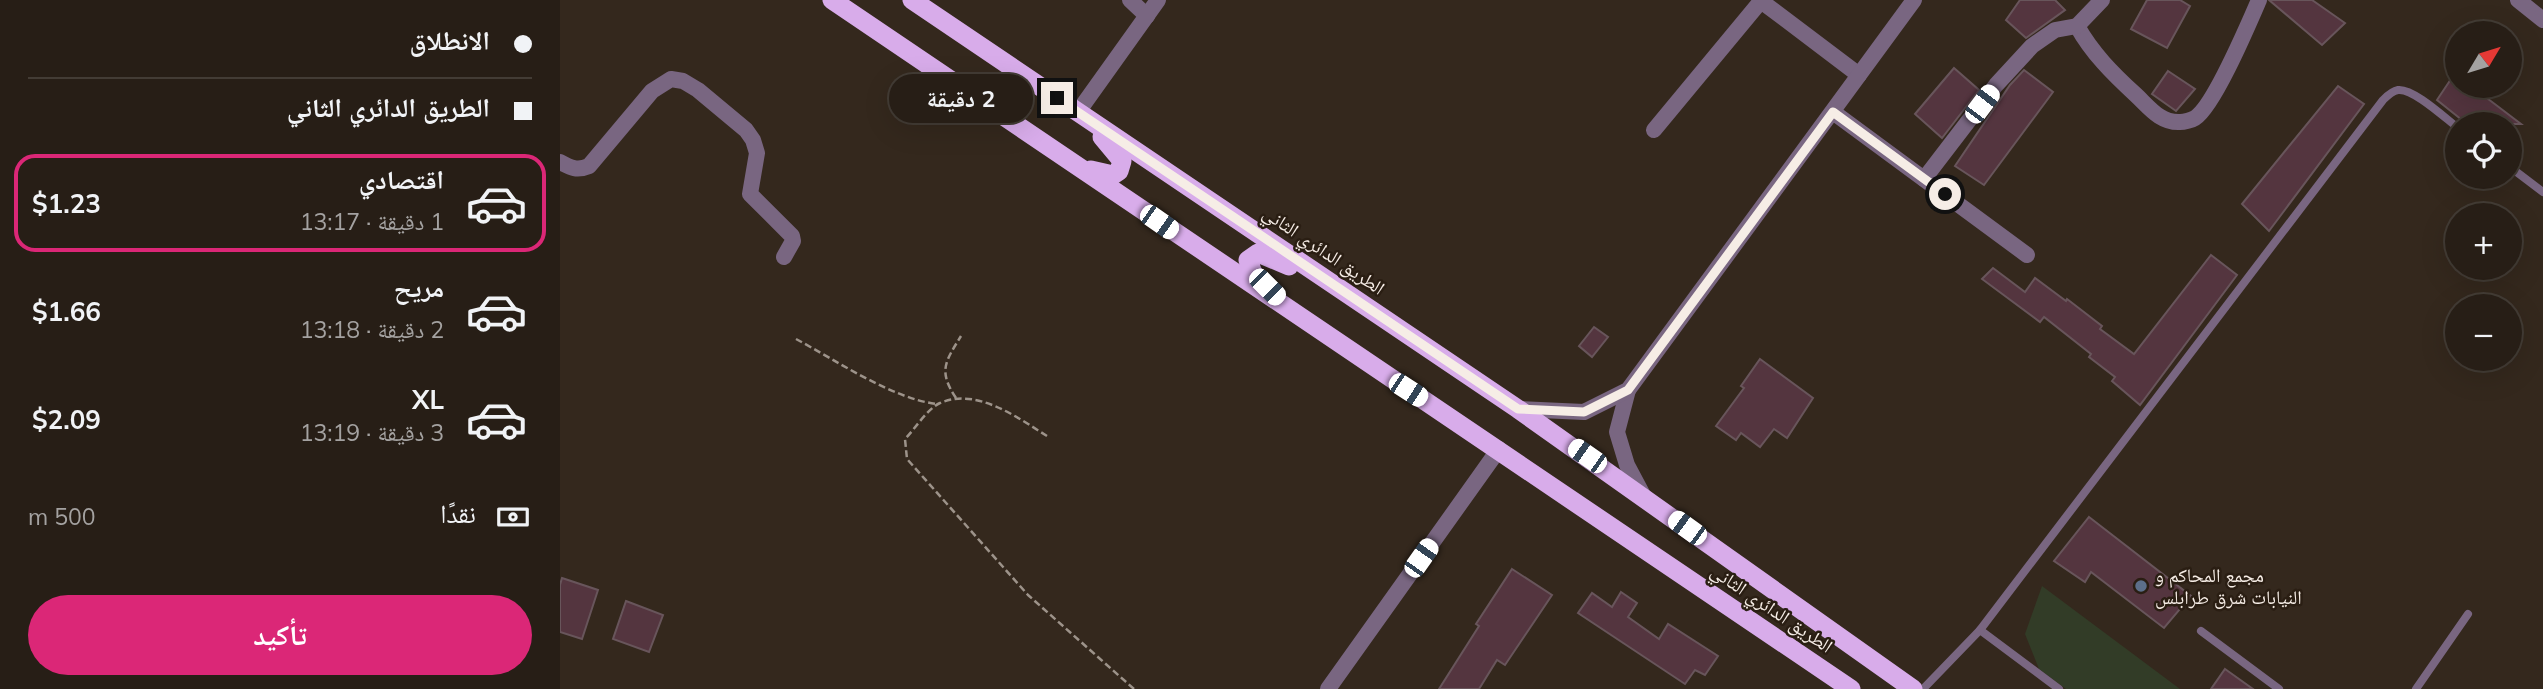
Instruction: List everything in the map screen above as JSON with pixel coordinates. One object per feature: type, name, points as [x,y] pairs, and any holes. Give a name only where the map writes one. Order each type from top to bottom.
[{"type":"highway","name":"الطريق الدائري الثاني","points":[[832,0],[1851,689]]},
{"type":"highway","name":"الطريق الدائري الثاني","points":[[912,0],[1518,409],[1913,689]]},
{"type":"highway","points":[[1068,159],[1099,173],[1113,175],[1119,171],[1122,161],[1078,112]]},
{"type":"highway","points":[[1296,315],[1253,273],[1248,260],[1258,253],[1278,260],[1439,363],[1518,409]]},
{"type":"street","points":[[1130,0],[1147,16]]},
{"type":"street","points":[[1078,112],[1158,0]]},
{"type":"street","points":[[1654,130],[1761,0],[1860,75]]},
{"type":"street","points":[[1644,497],[1628,465],[1617,432],[1628,390],[1914,0]]},
{"type":"street","points":[[1924,179],[1996,85],[2032,46],[2054,30],[2077,26],[2102,0]]},
{"type":"street","points":[[2077,26],[2087,44],[2108,69],[2154,114],[2179,122],[2195,119],[2205,107],[2240,44],[2259,0]]},
{"type":"street","points":[[2518,0],[2543,20]]},
{"type":"street","points":[[560,162],[580,170],[589,166],[652,91],[671,79],[683,80],[746,130],[753,140],[757,153],[750,194],[792,236],[793,241],[784,257]]},
{"type":"street","points":[[1833,112],[2027,255]]},
{"type":"street","points":[[1518,409],[1584,412],[1628,390]]},
{"type":"street","points":[[1328,689],[1499,449]]},
{"type":"lane","points":[[1923,689],[1980,631],[2383,100],[2398,90],[2405,91],[2414,94],[2445,118]]},
{"type":"lane","points":[[2522,176],[2543,192]]},
{"type":"lane","points":[[2416,689],[2468,614]]},
{"type":"lane","points":[[1980,631],[2059,689]]},
{"type":"lane","points":[[2201,631],[2279,689]]},
{"type":"path","points":[[957,399],[945,382],[945,362],[961,336]]},
{"type":"path","points":[[796,339],[920,402],[937,404],[957,399],[1004,409],[1047,436]]},
{"type":"path","points":[[937,404],[905,439],[907,460],[1028,594],[1134,689]]},
{"type":"green space","points":[[2042,586],[2180,689],[2066,689],[2039,669],[2025,634]]},
{"type":"building","points":[[2020,0],[2055,0],[2065,10],[2026,38],[2006,20]]},
{"type":"building","points":[[2147,0],[2180,0],[2190,6],[2167,48],[2131,29]]},
{"type":"building","points":[[2269,0],[2312,0],[2345,23],[2322,45]]},
{"type":"building","points":[[1954,68],[1979,90],[1942,138],[1915,114]]},
{"type":"building","points":[[2024,70],[2053,92],[1984,185],[1955,166],[2010,85]]},
{"type":"building","points":[[2168,71],[2195,89],[2176,111],[2152,94]]},
{"type":"building","points":[[2338,86],[2364,104],[2269,231],[2242,204]]},
{"type":"building","points":[[2445,88],[2445,98],[2487,98],[2505,112],[2452,112],[2437,100]]},
{"type":"building","points":[[2211,255],[2237,275],[2140,405],[2112,381],[2115,377],[2089,357],[2091,354],[2044,317],[2040,322],[1982,279],[1993,268],[2025,292],[2035,278],[2066,301],[2067,299],[2102,326],[2100,329],[2134,354]]},
{"type":"building","points":[[1594,327],[1608,337],[1592,357],[1579,346]]},
{"type":"building","points":[[1760,359],[1813,398],[1787,438],[1774,429],[1760,447],[1741,433],[1736,440],[1716,426],[1744,388],[1741,386]]},
{"type":"building","points":[[2089,517],[2191,596],[2164,628],[2091,572],[2085,582],[2054,561]]},
{"type":"building","points":[[1512,569],[1552,595],[1505,665],[1497,660],[1479,689],[1439,689],[1479,626],[1476,624]]},
{"type":"building","points":[[562,578],[598,590],[582,639],[560,632]]},
{"type":"building","points":[[1621,592],[1637,603],[1628,617],[1659,639],[1668,624],[1718,656],[1705,675],[1695,670],[1685,684],[1578,613],[1592,593],[1612,607]]},
{"type":"building","points":[[626,601],[663,615],[649,652],[613,639]]},
{"type":"building","points":[[2225,669],[2253,689],[2211,689]]},
{"type":"place","name":"مجمع المحاكم و النيابات شرق طرابلس","points":[[2141,586]]},
{"type":"route","points":[[1057,98],[1518,409],[1584,412],[1628,390],[1833,112],[1945,194]]}]
